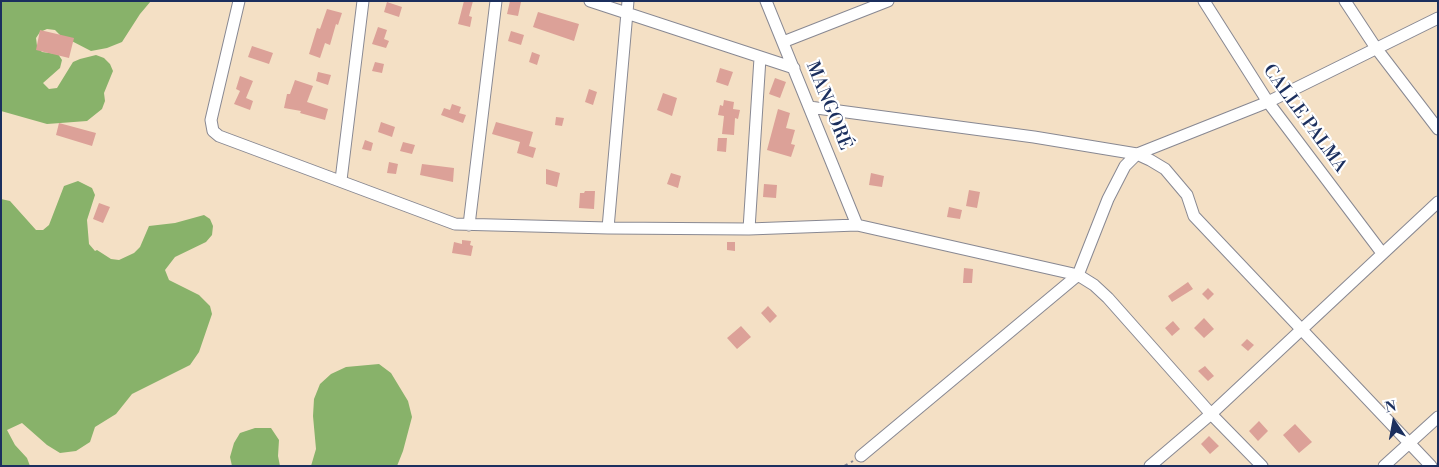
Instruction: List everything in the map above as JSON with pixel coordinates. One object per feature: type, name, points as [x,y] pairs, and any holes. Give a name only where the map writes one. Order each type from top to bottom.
[{"type":"street","points":[[239,1],[212,120],[213,132],[219,136],[455,224],[749,229],[857,225],[1078,275],[1094,285],[1108,298],[1211,414],[1262,466]]},
{"type":"street","points":[[341,180],[363,1]]},
{"type":"street","points":[[469,225],[496,1]]},
{"type":"street","points":[[590,1],[794,68]]},
{"type":"street","points":[[608,228],[628,1]]},
{"type":"street","name":"MANGORÉ","points":[[766,1],[857,225]]},
{"type":"street","points":[[783,42],[888,1]]},
{"type":"street","name":"CALLE PALMA","points":[[1204,1],[1268,102],[1382,253]]},
{"type":"street","points":[[1345,1],[1376,48],[1438,129]]},
{"type":"street","points":[[861,456],[1078,275],[1108,199],[1125,166],[1137,154],[1268,102],[1438,18]]},
{"type":"street","points":[[749,229],[760,58]]},
{"type":"street","points":[[810,107],[1034,137],[1137,154],[1164,169],[1187,195],[1194,216],[1431,466]]},
{"type":"street","points":[[1150,466],[1211,414],[1438,202]]},
{"type":"street","points":[[1384,466],[1438,417]]},
{"type":"green space","points":[[1,1],[151,1],[122,42],[107,48],[91,51],[60,35],[55,30],[47,29],[40,32],[36,38],[37,46],[42,52],[58,54],[62,60],[60,68],[43,83],[49,89],[57,88],[73,62],[80,59],[96,55],[104,58],[110,64],[113,71],[104,93],[105,101],[102,109],[87,121],[47,124],[1,111]]},
{"type":"green space","points":[[78,181],[92,188],[95,195],[87,220],[89,244],[95,251],[97,250],[111,259],[119,260],[134,253],[140,247],[149,226],[175,223],[204,215],[210,219],[213,226],[212,235],[206,242],[175,257],[165,270],[169,280],[199,295],[210,306],[212,314],[199,352],[190,365],[132,394],[116,414],[95,427],[90,442],[76,451],[60,453],[47,445],[22,423],[7,430],[15,445],[27,458],[30,466],[1,466],[1,199],[10,201],[36,230],[43,230],[49,225],[64,186]]},
{"type":"green space","points":[[379,364],[391,373],[408,401],[412,417],[397,466],[311,466],[316,449],[313,416],[314,399],[320,384],[331,374],[346,367]]},
{"type":"green space","points":[[255,428],[271,428],[279,440],[278,456],[280,466],[232,466],[230,457],[234,443],[240,433]]},
{"type":"building","points":[[464,1],[473,1],[469,16],[472,17],[470,27],[458,24]]},
{"type":"building","points":[[510,1],[521,2],[518,16],[507,14]]},
{"type":"building","points":[[387,2],[402,7],[399,17],[384,12]]},
{"type":"building","points":[[327,9],[342,13],[338,25],[336,24],[330,45],[325,43],[320,58],[309,54],[317,28],[320,29]]},
{"type":"building","points":[[538,12],[579,24],[574,41],[533,27]]},
{"type":"building","points":[[378,27],[387,30],[384,39],[389,41],[386,48],[372,44]]},
{"type":"building","points":[[40,30],[74,38],[69,58],[36,50]]},
{"type":"building","points":[[511,31],[524,35],[521,45],[508,41]]},
{"type":"building","points":[[252,46],[273,53],[269,64],[248,57]]},
{"type":"building","points":[[532,52],[540,55],[537,65],[529,62]]},
{"type":"building","points":[[375,62],[384,64],[382,73],[372,71]]},
{"type":"building","points":[[720,68],[733,72],[728,86],[716,82]]},
{"type":"building","points":[[318,72],[331,75],[328,85],[316,81]]},
{"type":"building","points":[[240,76],[253,81],[246,98],[253,101],[250,110],[234,104],[240,91],[236,89]]},
{"type":"building","points":[[775,78],[786,82],[780,98],[769,94]]},
{"type":"building","points":[[295,80],[313,86],[307,102],[328,109],[325,120],[300,113],[301,111],[284,108],[287,94],[290,94]]},
{"type":"building","points":[[589,89],[597,92],[593,105],[585,102]]},
{"type":"building","points":[[663,93],[677,98],[672,116],[657,110]]},
{"type":"building","points":[[724,100],[734,102],[733,109],[740,110],[738,119],[735,118],[734,135],[722,134],[724,116],[718,115],[720,105],[723,106]]},
{"type":"building","points":[[452,104],[461,107],[459,113],[466,115],[463,123],[441,115],[444,108],[450,110]]},
{"type":"building","points":[[778,109],[790,113],[786,128],[795,130],[791,144],[795,145],[791,157],[767,150]]},
{"type":"building","points":[[556,117],[564,118],[562,126],[555,125]]},
{"type":"building","points":[[381,122],[395,127],[392,137],[378,132]]},
{"type":"building","points":[[496,122],[533,132],[529,146],[536,148],[533,158],[517,153],[520,142],[492,134]]},
{"type":"building","points":[[59,123],[96,133],[92,146],[56,135]]},
{"type":"building","points":[[718,138],[727,138],[726,152],[717,151]]},
{"type":"building","points":[[365,140],[373,143],[371,151],[362,149]]},
{"type":"building","points":[[403,142],[415,145],[412,154],[400,151]]},
{"type":"building","points":[[389,162],[398,164],[396,174],[387,173]]},
{"type":"building","points":[[422,164],[454,168],[453,182],[420,175]]},
{"type":"building","points":[[546,169],[560,173],[557,187],[546,184]]},
{"type":"building","points":[[671,173],[681,176],[678,188],[667,184]]},
{"type":"building","points":[[871,173],[884,176],[882,187],[869,185]]},
{"type":"building","points":[[764,184],[777,185],[776,198],[763,197]]},
{"type":"building","points":[[969,190],[980,192],[977,208],[966,206]]},
{"type":"building","points":[[595,191],[594,209],[579,208],[580,193]]},
{"type":"building","points":[[99,203],[110,207],[103,223],[93,219]]},
{"type":"building","points":[[949,207],[962,210],[960,219],[947,217]]},
{"type":"building","points":[[462,240],[471,241],[470,245],[473,246],[471,256],[452,253],[454,242],[462,244]]},
{"type":"building","points":[[727,242],[735,242],[735,251],[727,250]]},
{"type":"building","points":[[964,268],[973,269],[972,283],[963,283]]},
{"type":"building","points":[[1188,282],[1193,289],[1172,302],[1168,296]]},
{"type":"building","points":[[1208,288],[1214,294],[1208,300],[1202,294]]},
{"type":"building","points":[[768,306],[777,316],[770,323],[761,313]]},
{"type":"building","points":[[1204,318],[1214,329],[1204,338],[1194,328]]},
{"type":"building","points":[[1173,321],[1180,329],[1172,336],[1165,328]]},
{"type":"building","points":[[741,326],[751,337],[737,349],[727,338]]},
{"type":"building","points":[[1247,339],[1254,345],[1248,351],[1241,345]]},
{"type":"building","points":[[1205,366],[1214,376],[1208,381],[1198,371]]},
{"type":"building","points":[[1259,421],[1268,431],[1258,441],[1249,431]]},
{"type":"building","points":[[1295,424],[1312,442],[1299,453],[1283,435]]},
{"type":"building","points":[[1209,436],[1219,446],[1210,454],[1201,444]]}]
